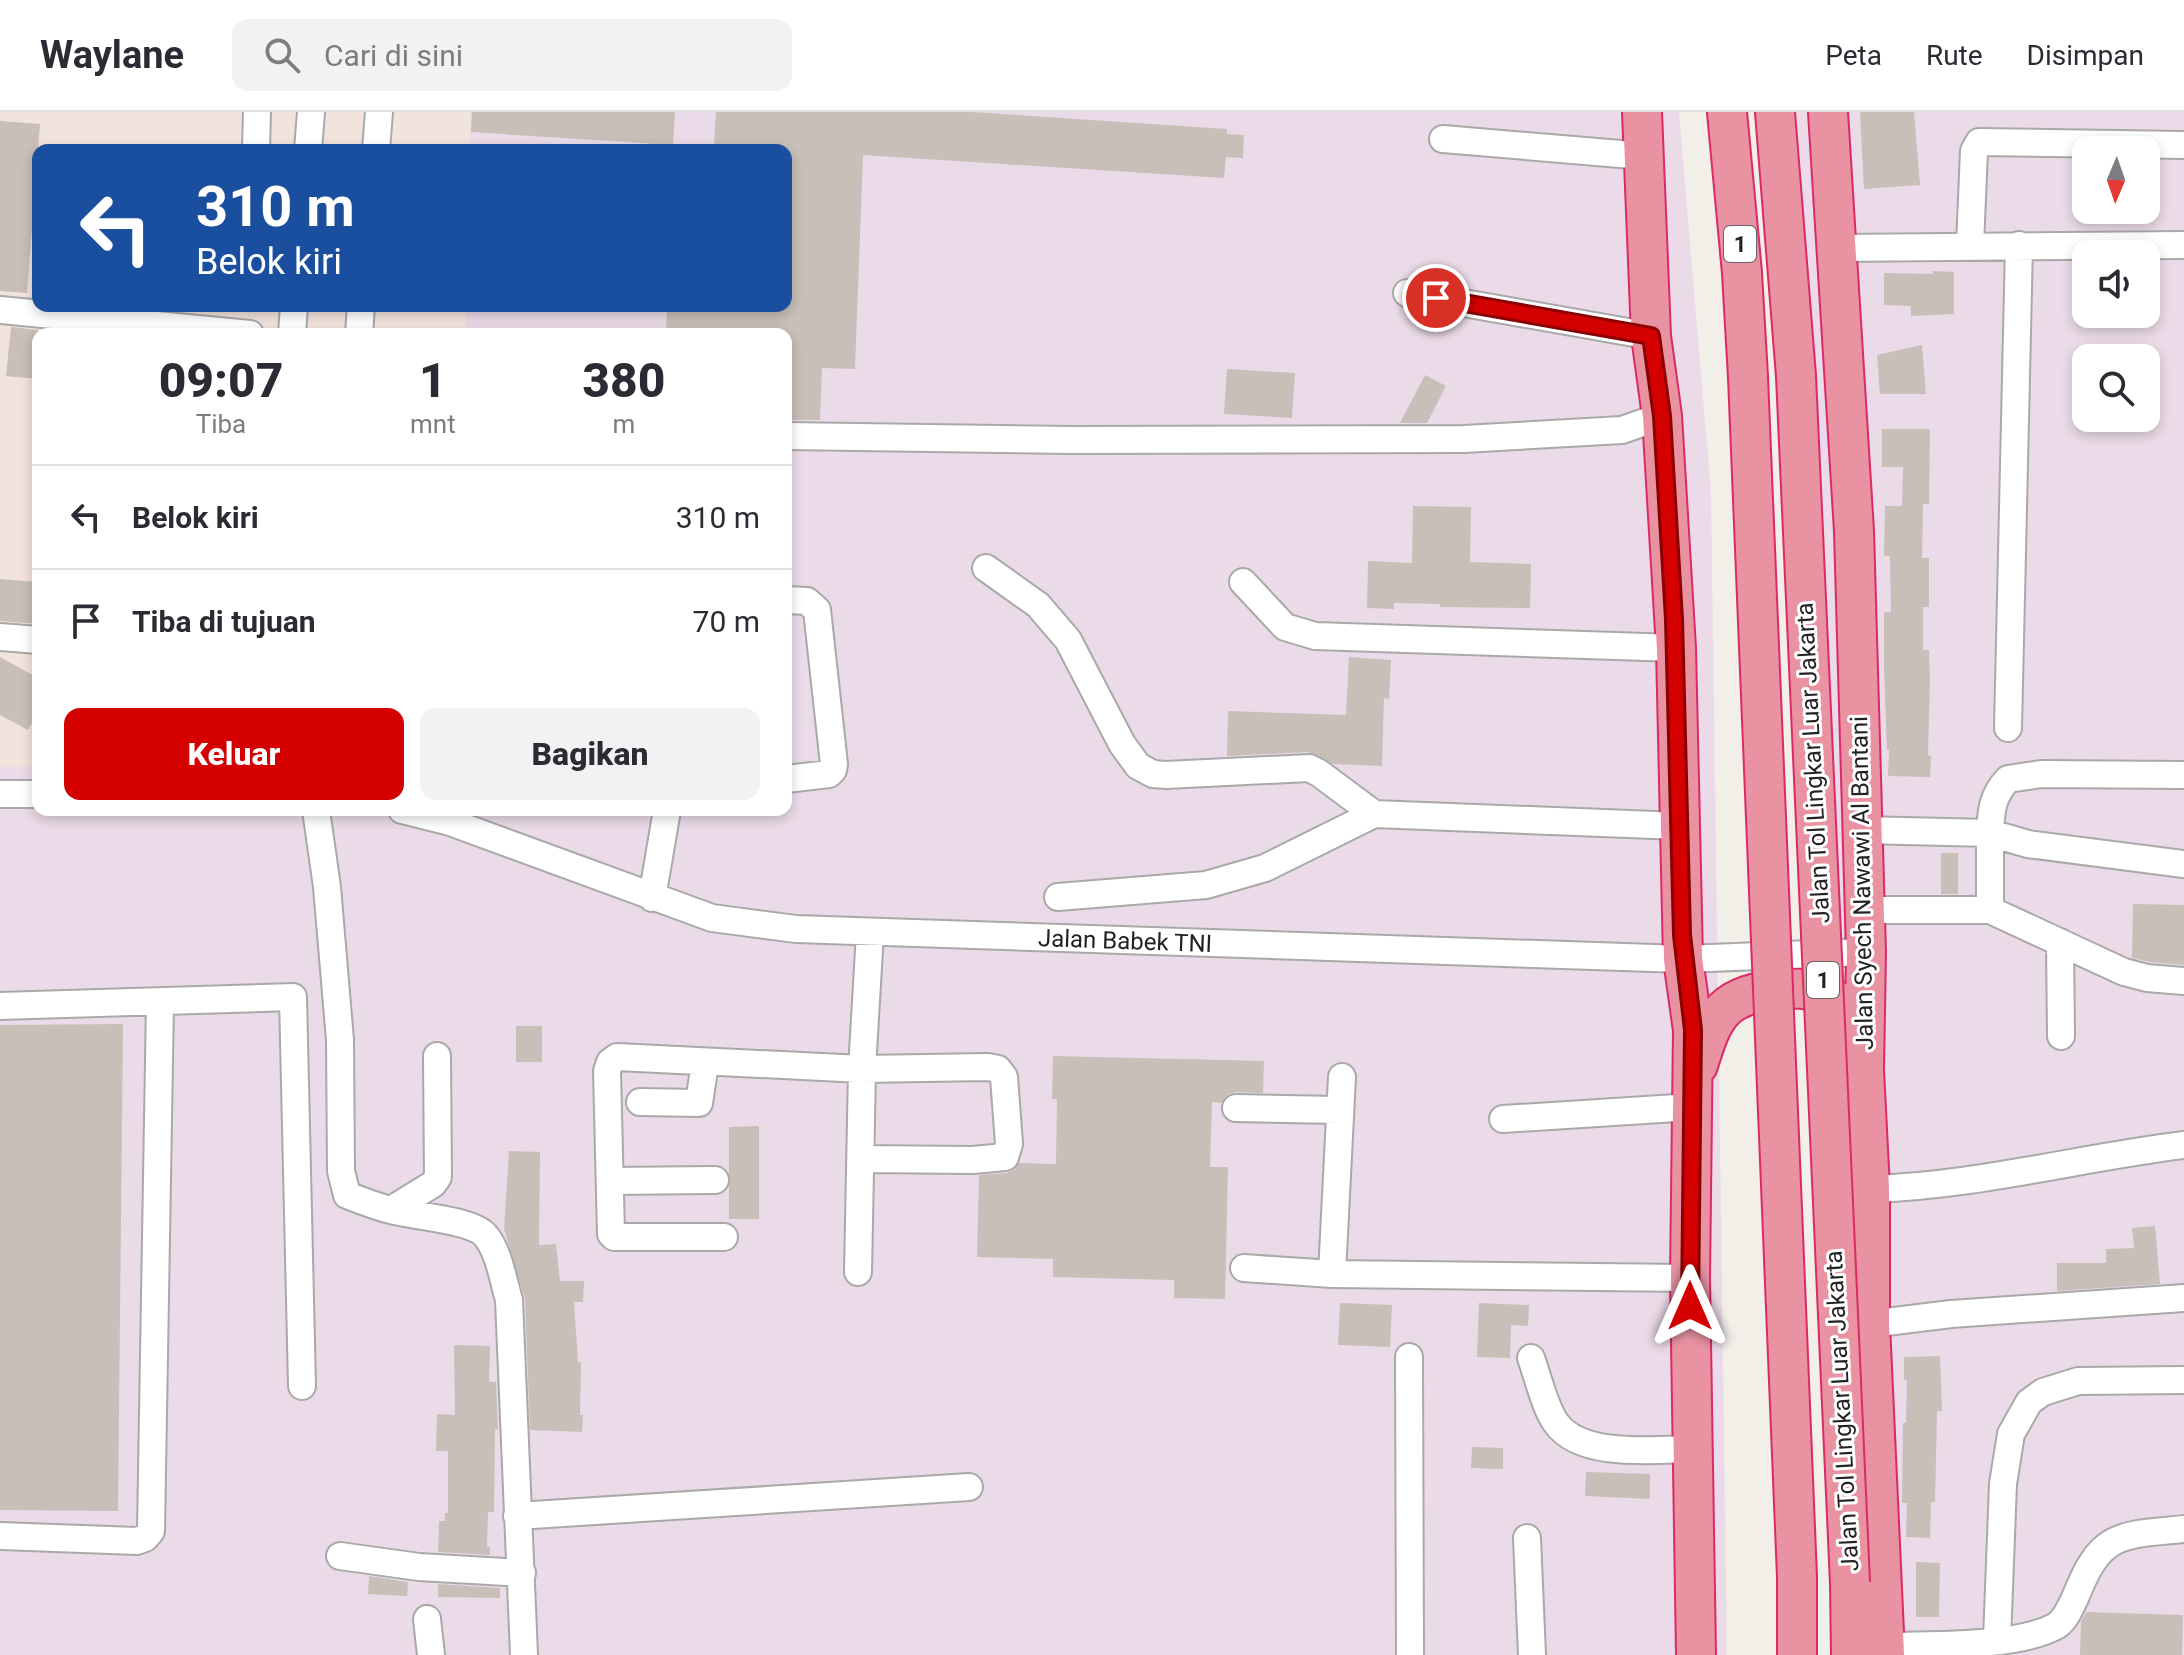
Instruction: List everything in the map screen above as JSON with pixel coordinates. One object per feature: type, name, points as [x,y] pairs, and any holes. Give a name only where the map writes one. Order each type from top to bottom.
[{"type":"highway","points":[[1642,112],[1651,336],[1662,416],[1676,648],[1683,959],[1693,1030],[1690,1278],[1696,1655]]},
{"type":"highway","name":"Jalan Tol Lingkar Luar Jakarta","points":[[1727,112],[1748,377],[1797,1577],[1797,1655]]},
{"type":"highway","name":"Jalan Tol Lingkar Luar Jakarta","points":[[1775,112],[1796,376],[1850,1583],[1873,1652]]},
{"type":"highway","name":"Jalan Syech Nawawi Al Bantani","points":[[1828,112],[1851,461],[1866,952],[1864,1070],[1870,1189],[1873,1652]]},
{"type":"highway","points":[[1692,1092],[1710,1033],[1719,1016],[1730,1004],[1751,994],[1787,988],[1827,994],[1839,1002],[1845,1010],[1864,1070]]},
{"type":"street","points":[[256,144],[257,112]]},
{"type":"street","points":[[308,144],[311,112]]},
{"type":"street","points":[[376,144],[379,112]]},
{"type":"street","points":[[1443,139],[1644,156]]},
{"type":"street","points":[[1970,245],[1974,151],[1979,142],[2184,145]]},
{"type":"street","points":[[2008,728],[2019,245]]},
{"type":"street","points":[[1835,248],[2184,245]]},
{"type":"street","points":[[1407,293],[1651,336]]},
{"type":"street","points":[[0,310],[188,328]]},
{"type":"street","points":[[792,436],[1449,440],[1622,430],[1662,416]]},
{"type":"street","points":[[986,568],[1038,605],[1068,640],[1122,744],[1138,766],[1153,774],[1166,775],[1309,768],[1374,814]]},
{"type":"street","points":[[1243,582],[1285,627],[1315,636],[1676,648]]},
{"type":"street","points":[[792,600],[807,601],[817,610],[834,764],[829,774],[792,778]]},
{"type":"street","points":[[0,637],[32,640]]},
{"type":"street","points":[[1990,910],[1991,809],[1994,798],[2008,779],[2041,774],[2184,775]]},
{"type":"street","points":[[0,794],[32,794]]},
{"type":"street","points":[[1058,897],[1206,885],[1265,868],[1374,814],[1680,826]]},
{"type":"street","points":[[317,816],[327,887],[340,1040],[342,1184],[347,1195],[391,1210],[484,1233],[493,1250],[509,1300],[524,1655]]},
{"type":"street","name":"Jalan Babek TNI","points":[[426,816],[450,822],[712,918],[796,929],[1683,959],[1866,952]]},
{"type":"street","points":[[652,898],[666,816]]},
{"type":"street","points":[[1861,830],[1990,833],[2028,844],[2184,864]]},
{"type":"street","points":[[1864,910],[1990,910],[2124,972],[2147,978],[2184,981]]},
{"type":"street","points":[[858,1272],[862,1069],[870,933]]},
{"type":"street","points":[[2060,942],[2061,1036]]},
{"type":"street","points":[[0,1006],[293,997],[302,1386]]},
{"type":"street","points":[[0,1536],[137,1541],[151,1531],[160,1003]]},
{"type":"street","points":[[391,1210],[433,1184],[438,1177],[437,1056]]},
{"type":"street","points":[[724,1237],[614,1237],[610,1228],[607,1071],[610,1062],[617,1057],[862,1069],[988,1067],[998,1069],[1004,1077],[1009,1144],[1005,1157],[861,1159]]},
{"type":"street","points":[[640,1102],[699,1103],[705,1063]]},
{"type":"street","points":[[1332,1274],[1342,1077]]},
{"type":"street","points":[[1503,1119],[1692,1092]]},
{"type":"street","points":[[1236,1108],[1339,1110]]},
{"type":"street","points":[[1870,1189],[1923,1188],[2108,1155],[2184,1145]]},
{"type":"street","points":[[610,1181],[715,1180]]},
{"type":"street","points":[[1244,1268],[1332,1274],[1690,1278]]},
{"type":"street","points":[[1870,1324],[1951,1314],[2184,1298]]},
{"type":"street","points":[[1409,1357],[1410,1655]]},
{"type":"street","points":[[1531,1358],[1554,1422],[1572,1440],[1595,1448],[1692,1449]]},
{"type":"street","points":[[1997,1640],[2003,1484],[2011,1434],[2029,1402],[2043,1392],[2078,1381],[2184,1380]]},
{"type":"street","points":[[517,1516],[969,1487]]},
{"type":"street","points":[[1873,1652],[1997,1640],[2035,1634],[2057,1626],[2067,1614],[2089,1568],[2107,1546],[2126,1538],[2184,1529]]},
{"type":"street","points":[[1527,1538],[1532,1655]]},
{"type":"street","points":[[340,1556],[419,1567],[522,1573]]},
{"type":"street","points":[[427,1619],[431,1655]]},
{"type":"shaded area","points":[[0,112],[470,112],[469,144],[32,144],[32,312],[466,312],[466,328],[32,328],[32,767],[0,767]]},
{"type":"shaded area","points":[[470,112],[1679,112],[1711,491],[1727,1655],[0,1655],[0,767],[32,767],[32,816],[792,816],[792,328],[466,328],[466,312],[792,312],[792,144],[469,144]]},
{"type":"shaded area","points":[[1797,112],[2184,112],[2184,1655],[1859,1655],[1820,448]]},
{"type":"building","points":[[472,112],[675,112],[673,144],[471,132]]},
{"type":"building","points":[[716,112],[972,112],[1227,129],[1227,134],[1244,135],[1243,158],[1226,157],[1224,178],[863,155],[855,369],[822,368],[820,420],[792,420],[792,328],[666,328],[667,312],[792,312],[792,144],[714,144]]},
{"type":"building","points":[[1860,112],[1914,112],[1920,185],[1864,189]]},
{"type":"building","points":[[0,121],[40,124],[38,144],[32,144],[32,228],[27,293],[0,291]]},
{"type":"building","points":[[1933,271],[1954,272],[1954,314],[1911,316],[1911,306],[1884,305],[1884,273],[1933,274]]},
{"type":"building","points":[[11,327],[32,329],[32,378],[6,376]]},
{"type":"building","points":[[1922,345],[1926,394],[1880,394],[1877,355]]},
{"type":"building","points":[[1227,369],[1295,373],[1292,418],[1224,414]]},
{"type":"building","points":[[1425,375],[1446,386],[1427,423],[1400,423]]},
{"type":"building","points":[[1882,429],[1930,429],[1929,504],[1923,504],[1922,558],[1929,558],[1929,607],[1923,607],[1923,650],[1929,650],[1930,777],[1888,776],[1884,612],[1891,612],[1890,556],[1884,556],[1885,506],[1902,506],[1903,467],[1882,467]]},
{"type":"building","points":[[1413,506],[1471,507],[1470,562],[1531,564],[1530,608],[1394,603],[1394,609],[1367,608],[1368,561],[1412,563]]},
{"type":"building","points":[[0,579],[32,582],[32,624],[0,621]]},
{"type":"building","points":[[0,657],[32,675],[32,723],[28,730],[0,715]]},
{"type":"building","points":[[1349,657],[1391,660],[1389,699],[1384,698],[1382,766],[1334,764],[1308,752],[1227,756],[1228,711],[1346,715]]},
{"type":"building","points":[[1941,853],[1958,853],[1958,894],[1941,894]]},
{"type":"building","points":[[2133,904],[2184,905],[2184,965],[2132,958]]},
{"type":"building","points":[[123,1024],[118,1511],[0,1510],[0,1025]]},
{"type":"building","points":[[516,1026],[542,1026],[542,1062],[516,1062]]},
{"type":"building","points":[[1053,1056],[1264,1061],[1263,1093],[1236,1092],[1228,1094],[1221,1103],[1212,1102],[1210,1167],[1228,1167],[1225,1299],[1174,1298],[1174,1280],[1053,1277],[1053,1259],[977,1257],[979,1175],[1007,1173],[1019,1163],[1056,1164],[1057,1099],[1052,1099]]},
{"type":"building","points":[[759,1126],[759,1219],[729,1219],[729,1127]]},
{"type":"building","points":[[509,1151],[540,1152],[539,1245],[556,1244],[560,1281],[584,1281],[583,1302],[574,1302],[578,1362],[581,1362],[582,1432],[530,1430],[525,1299],[504,1229]]},
{"type":"building","points":[[2155,1226],[2160,1284],[2057,1291],[2057,1263],[2106,1263],[2106,1249],[2134,1248],[2132,1228]]},
{"type":"building","points":[[1340,1303],[1392,1305],[1390,1347],[1338,1345]]},
{"type":"building","points":[[1479,1303],[1529,1305],[1528,1326],[1511,1325],[1510,1358],[1477,1357]]},
{"type":"building","points":[[454,1345],[490,1346],[489,1382],[496,1382],[498,1429],[495,1429],[494,1512],[488,1512],[487,1547],[490,1547],[490,1555],[438,1552],[439,1521],[445,1521],[445,1513],[448,1513],[448,1451],[436,1451],[437,1414],[455,1415]]},
{"type":"building","points":[[1940,1356],[1942,1411],[1937,1411],[1935,1502],[1931,1502],[1930,1538],[1906,1537],[1907,1503],[1902,1503],[1907,1380],[1904,1380],[1904,1357]]},
{"type":"building","points":[[1472,1447],[1503,1448],[1503,1469],[1471,1468]]},
{"type":"building","points":[[1586,1472],[1650,1474],[1650,1499],[1585,1496]]},
{"type":"building","points":[[1916,1562],[1940,1563],[1939,1617],[1916,1617]]},
{"type":"building","points":[[369,1576],[408,1582],[407,1596],[368,1594]]},
{"type":"building","points":[[438,1584],[500,1588],[500,1598],[438,1597]]},
{"type":"building","points":[[2086,1612],[2183,1615],[2182,1655],[2080,1655],[2081,1622]]},
{"type":"route","points":[[1436,298],[1651,336],[1662,416],[1676,648],[1683,959],[1693,1030],[1690,1306]]}]
